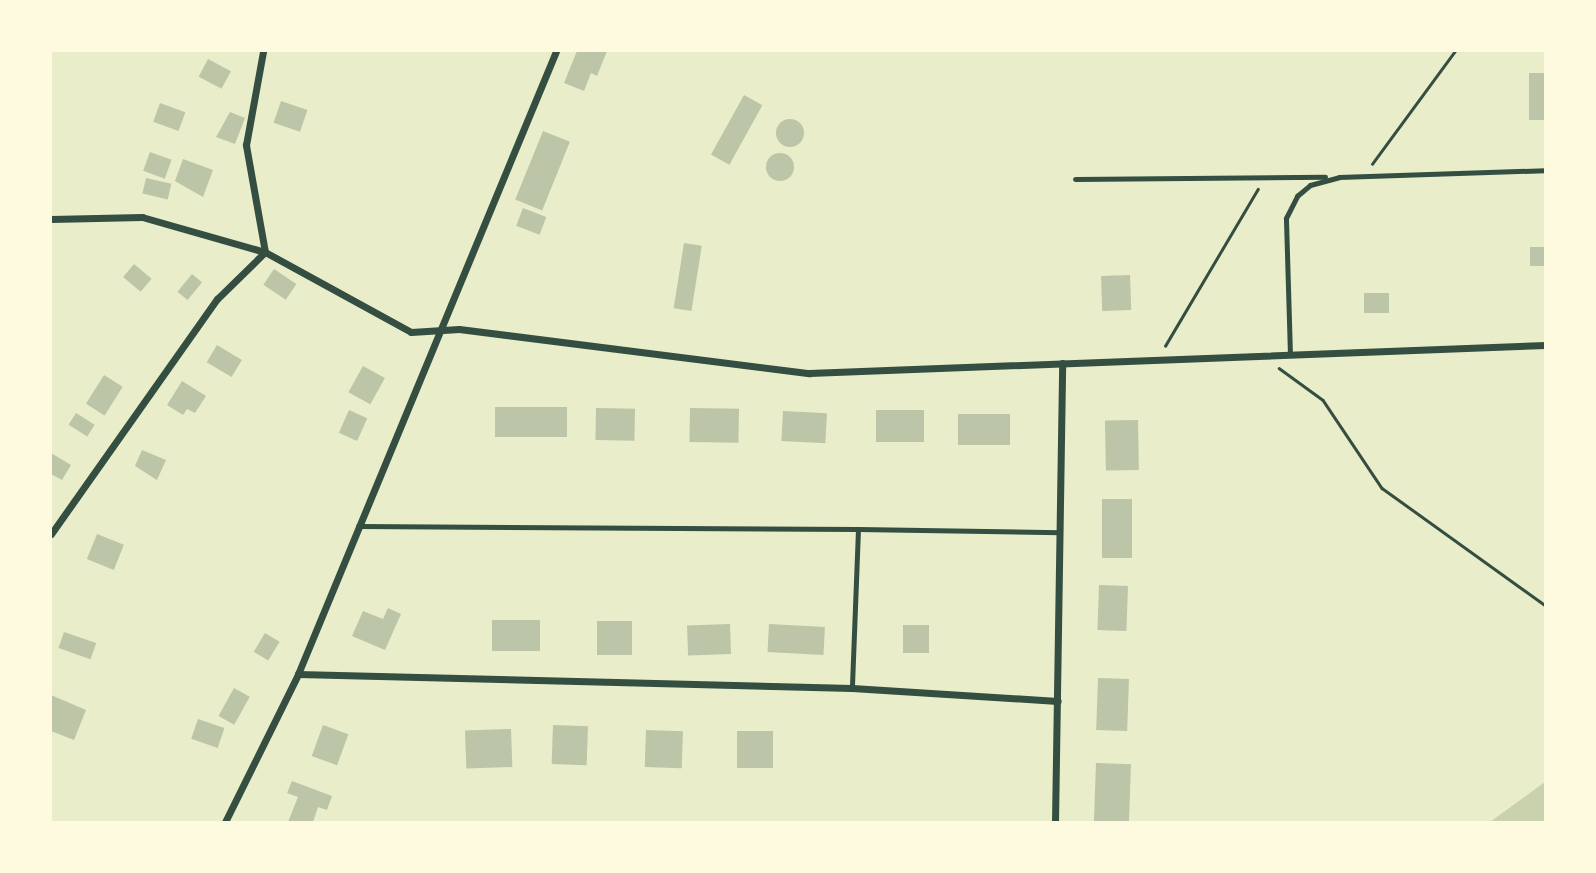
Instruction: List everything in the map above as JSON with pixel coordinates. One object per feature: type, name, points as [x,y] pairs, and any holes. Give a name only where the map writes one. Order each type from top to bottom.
[{"type":"street","points":[[263,51],[246,145],[265,252]]},
{"type":"street","points":[[225,822],[298,674],[556,51]]},
{"type":"street","points":[[51,219],[142,217],[265,252],[399,328],[438,332],[459,329],[809,373],[1545,345]]},
{"type":"street","points":[[51,534],[217,299],[265,252]]},
{"type":"street","points":[[1055,822],[1062,363]]},
{"type":"street","points":[[298,674],[852,688],[1058,701]]},
{"type":"lane","points":[[1075,179],[1339,177],[1545,170]]},
{"type":"lane","points":[[1290,355],[1286,218],[1297,196],[1310,185],[1339,177]]},
{"type":"lane","points":[[358,526],[1060,532]]},
{"type":"lane","points":[[852,688],[858,529]]},
{"type":"path","points":[[1364,176],[1455,51]]},
{"type":"path","points":[[1158,359],[1265,177]]},
{"type":"path","points":[[1262,356],[1323,400],[1382,488],[1545,605]]},
{"type":"green space","points":[[1545,782],[1545,822],[1490,822]]},
{"type":"building","points":[[577,51],[607,51],[597,76],[591,73],[584,91],[564,83]]},
{"type":"building","points":[[208,59],[231,71],[222,89],[199,77]]},
{"type":"building","points":[[1529,73],[1545,73],[1545,120],[1529,120]]},
{"type":"building","points":[[744,95],[762,105],[729,165],[711,154]]},
{"type":"building","points":[[281,101],[307,110],[300,132],[274,123]]},
{"type":"building","points":[[160,103],[185,112],[179,131],[153,122]]},
{"type":"building","points":[[230,112],[245,118],[235,144],[216,137]]},
{"type":"building","points":[[790,119],[800,123],[804,133],[800,143],[790,147],[780,143],[776,133],[780,123]]},
{"type":"building","points":[[543,131],[570,142],[542,210],[515,200]]},
{"type":"building","points":[[150,152],[172,160],[165,179],[143,171]]},
{"type":"building","points":[[780,153],[790,157],[794,167],[790,177],[780,181],[770,177],[766,167],[770,157]]},
{"type":"building","points":[[183,159],[213,170],[203,197],[175,181]]},
{"type":"building","points":[[146,178],[171,184],[168,199],[142,194]]},
{"type":"building","points":[[523,208],[546,217],[540,235],[516,226]]},
{"type":"building","points":[[684,243],[702,246],[691,311],[674,308]]},
{"type":"building","points":[[1530,247],[1545,247],[1545,266],[1530,266]]},
{"type":"building","points":[[134,264],[152,279],[141,292],[123,277]]},
{"type":"building","points":[[274,269],[296,284],[286,300],[263,285]]},
{"type":"building","points":[[192,274],[202,282],[188,300],[178,292]]},
{"type":"building","points":[[1130,275],[1131,310],[1102,311],[1101,276]]},
{"type":"building","points":[[1364,293],[1389,293],[1389,313],[1364,313]]},
{"type":"building","points":[[217,345],[242,360],[232,377],[207,362]]},
{"type":"building","points":[[363,366],[385,378],[370,404],[348,392]]},
{"type":"building","points":[[104,375],[123,387],[105,415],[86,404]]},
{"type":"building","points":[[182,381],[206,396],[195,413],[187,409],[183,415],[167,405]]},
{"type":"building","points":[[495,407],[567,407],[567,437],[495,437]]},
{"type":"building","points":[[596,408],[635,409],[634,441],[595,440]]},
{"type":"building","points":[[690,408],[739,409],[738,443],[689,442]]},
{"type":"building","points":[[349,410],[367,418],[357,441],[339,433]]},
{"type":"building","points":[[876,410],[924,410],[924,442],[876,442]]},
{"type":"building","points":[[783,411],[827,413],[825,443],[781,441]]},
{"type":"building","points":[[76,413],[95,425],[87,437],[69,425]]},
{"type":"building","points":[[958,414],[1010,414],[1010,445],[958,445]]},
{"type":"building","points":[[1138,420],[1139,470],[1106,471],[1105,421]]},
{"type":"building","points":[[142,450],[166,460],[157,480],[135,466]]},
{"type":"building","points":[[51,453],[71,465],[62,480],[51,474]]},
{"type":"building","points":[[1102,499],[1132,499],[1132,558],[1102,558]]},
{"type":"building","points":[[97,534],[124,545],[114,570],[87,559]]},
{"type":"building","points":[[1099,585],[1128,586],[1126,631],[1097,630]]},
{"type":"building","points":[[388,608],[401,614],[385,650],[352,636],[363,611],[383,619]]},
{"type":"building","points":[[492,620],[540,620],[540,651],[492,651]]},
{"type":"building","points":[[597,621],[632,621],[632,655],[597,655]]},
{"type":"building","points":[[730,624],[731,654],[688,655],[687,626]]},
{"type":"building","points":[[769,624],[825,627],[823,655],[768,652]]},
{"type":"building","points":[[903,625],[929,625],[929,653],[903,653]]},
{"type":"building","points":[[64,632],[96,643],[91,659],[58,648]]},
{"type":"building","points":[[265,633],[280,642],[268,661],[254,652]]},
{"type":"building","points":[[1098,678],[1129,679],[1127,731],[1096,730]]},
{"type":"building","points":[[234,688],[250,697],[234,725],[218,716]]},
{"type":"building","points":[[51,695],[86,710],[74,740],[51,731]]},
{"type":"building","points":[[198,719],[224,728],[218,748],[191,739]]},
{"type":"building","points":[[323,725],[348,734],[337,765],[312,756]]},
{"type":"building","points":[[553,725],[588,726],[587,765],[552,764]]},
{"type":"building","points":[[511,729],[512,767],[466,769],[465,731]]},
{"type":"building","points":[[646,730],[683,731],[682,768],[645,767]]},
{"type":"building","points":[[737,731],[773,731],[773,768],[737,768]]},
{"type":"building","points":[[1096,763],[1131,764],[1129,822],[1094,822]]},
{"type":"building","points":[[292,781],[332,796],[327,810],[318,807],[313,822],[288,822],[298,797],[287,793]]}]
